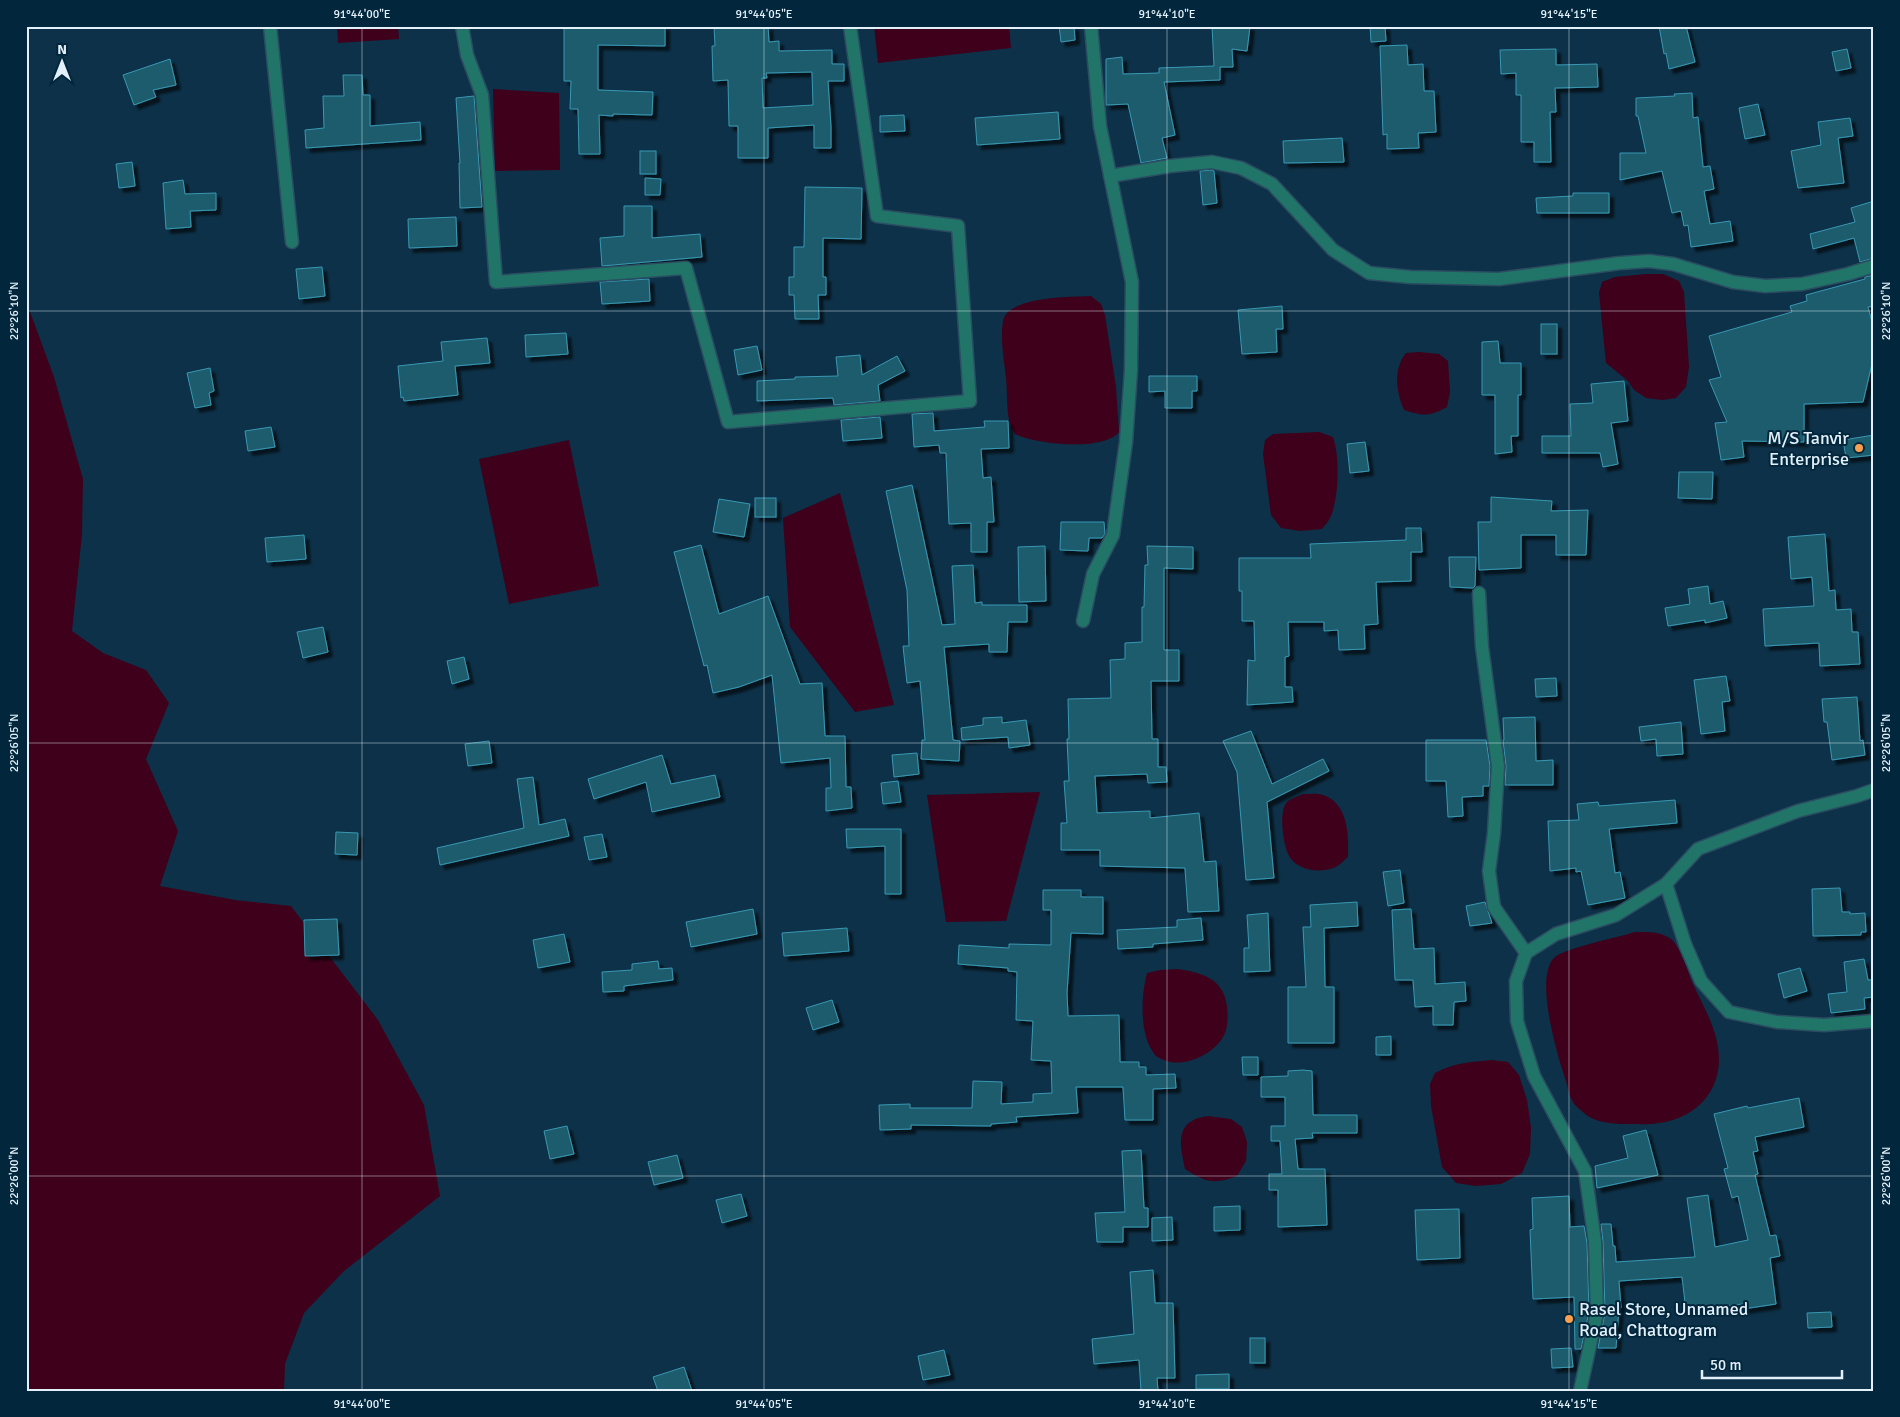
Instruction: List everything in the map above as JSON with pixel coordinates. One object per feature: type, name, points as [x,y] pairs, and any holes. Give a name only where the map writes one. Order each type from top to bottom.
[{"type":"street","points":[[270,26],[292,242]]},
{"type":"street","points":[[462,26],[466,55],[482,95],[496,282],[686,268],[728,422],[970,401],[958,226],[877,216],[850,26]]},
{"type":"street","points":[[1083,621],[1093,574],[1113,535],[1126,442],[1132,370],[1132,282],[1100,126],[1090,26]]},
{"type":"street","points":[[1110,176],[1170,166],[1212,162],[1241,168],[1272,184],[1333,250],[1369,272],[1410,277],[1499,279],[1649,261],[1673,264],[1733,282],[1765,286],[1802,284],[1874,266]]},
{"type":"street","points":[[1479,593],[1482,647],[1498,766],[1494,833],[1489,871],[1494,907],[1526,953]]},
{"type":"street","points":[[1580,1391],[1597,1313],[1595,1242],[1585,1171],[1534,1076],[1517,1021],[1516,981],[1526,953],[1556,934],[1616,915],[1666,884],[1698,849],[1798,811],[1874,790]]},
{"type":"street","points":[[1666,884],[1685,944],[1700,981],[1729,1012],[1777,1022],[1824,1024],[1874,1021]]},
{"type":"shaded area","points":[[337,26],[398,26],[399,39],[338,43]]},
{"type":"shaded area","points":[[874,26],[1009,26],[1011,48],[878,63]]},
{"type":"shaded area","points":[[493,89],[559,93],[560,170],[495,171]]},
{"type":"shaded area","points":[[1663,274],[1679,281],[1684,292],[1689,367],[1686,387],[1676,398],[1662,400],[1646,398],[1634,390],[1628,381],[1606,363],[1599,293],[1602,282],[1615,277]]},
{"type":"shaded area","points":[[1091,296],[1101,304],[1105,315],[1116,387],[1119,432],[1111,438],[1085,444],[1038,441],[1015,434],[1008,415],[1002,342],[1003,321],[1007,313],[1028,302]]},
{"type":"shaded area","points":[[26,301],[54,377],[83,479],[82,534],[72,631],[103,653],[146,670],[169,703],[146,759],[178,831],[160,886],[235,900],[291,906],[378,1020],[424,1105],[440,1196],[344,1271],[304,1313],[285,1364],[284,1391],[26,1391]]},
{"type":"shaded area","points":[[1406,353],[1439,354],[1448,361],[1450,392],[1447,407],[1435,413],[1421,414],[1404,410],[1399,396],[1397,381],[1402,359]]},
{"type":"shaded area","points":[[1319,432],[1333,437],[1337,455],[1336,498],[1331,516],[1322,529],[1300,531],[1281,528],[1271,515],[1263,454],[1265,440],[1273,434]]},
{"type":"shaded area","points":[[569,440],[599,586],[509,604],[479,459]]},
{"type":"shaded area","points":[[840,493],[894,705],[855,712],[790,627],[783,518]]},
{"type":"shaded area","points":[[1040,792],[1006,921],[946,922],[927,795]]},
{"type":"shaded area","points":[[1303,794],[1323,795],[1338,805],[1342,812],[1347,830],[1348,857],[1336,867],[1323,870],[1309,870],[1297,864],[1288,854],[1283,834],[1283,811],[1288,801]]},
{"type":"shaded area","points":[[1635,932],[1653,932],[1662,935],[1671,939],[1678,947],[1715,1034],[1719,1054],[1718,1072],[1712,1088],[1703,1101],[1691,1112],[1675,1119],[1658,1123],[1602,1122],[1589,1117],[1572,1100],[1553,1036],[1549,1017],[1546,981],[1549,967],[1555,957],[1581,946]]},
{"type":"shaded area","points":[[1178,969],[1203,975],[1217,983],[1225,997],[1228,1020],[1221,1040],[1207,1053],[1190,1061],[1172,1062],[1163,1060],[1155,1055],[1150,1047],[1144,1026],[1143,993],[1147,973]]},
{"type":"shaded area","points":[[1492,1060],[1508,1062],[1519,1075],[1527,1100],[1531,1128],[1530,1154],[1522,1173],[1501,1184],[1476,1186],[1456,1183],[1442,1167],[1431,1106],[1430,1084],[1435,1073],[1449,1067]]},
{"type":"shaded area","points":[[1208,1116],[1231,1119],[1242,1127],[1247,1142],[1246,1161],[1237,1176],[1222,1181],[1210,1181],[1198,1177],[1185,1169],[1181,1142],[1183,1130],[1194,1120]]},
{"type":"building","points":[[564,26],[665,26],[665,46],[598,45],[598,90],[653,92],[652,115],[599,115],[600,154],[579,154],[578,109],[570,109],[571,81],[564,81]]},
{"type":"building","points":[[714,26],[768,26],[769,42],[779,41],[779,51],[832,50],[832,64],[844,64],[844,81],[828,81],[831,148],[814,148],[814,125],[768,128],[768,158],[738,158],[738,126],[729,126],[728,80],[713,81],[712,46],[715,46]],"holes":[[[812,72],[813,105],[763,108],[762,78],[767,78],[766,73]]]},
{"type":"building","points":[[1059,26],[1074,26],[1075,40],[1061,42]]},
{"type":"building","points":[[1212,26],[1250,26],[1247,51],[1232,49],[1233,67],[1220,67],[1220,80],[1164,82],[1175,135],[1162,138],[1167,158],[1141,163],[1128,104],[1106,105],[1106,59],[1122,57],[1123,74],[1159,73],[1159,68],[1214,66]]},
{"type":"building","points":[[1370,26],[1385,26],[1386,41],[1371,42]]},
{"type":"building","points":[[1659,26],[1686,26],[1695,62],[1669,69]]},
{"type":"building","points":[[1407,45],[1408,65],[1423,64],[1424,91],[1434,91],[1436,132],[1418,133],[1419,148],[1387,149],[1387,134],[1383,135],[1380,46]]},
{"type":"building","points":[[1556,49],[1556,65],[1597,64],[1598,87],[1555,88],[1556,112],[1550,112],[1551,162],[1534,162],[1534,142],[1521,142],[1521,95],[1516,95],[1516,73],[1501,74],[1500,50]]},
{"type":"building","points":[[1847,49],[1851,68],[1836,71],[1832,52]]},
{"type":"building","points":[[170,59],[176,85],[153,90],[156,97],[134,105],[123,75]]},
{"type":"building","points":[[343,75],[362,75],[363,95],[370,95],[370,126],[420,122],[421,140],[306,148],[305,130],[324,128],[323,96],[344,96]]},
{"type":"building","points":[[1692,93],[1693,118],[1698,117],[1703,167],[1710,166],[1714,189],[1704,191],[1710,224],[1730,221],[1733,241],[1691,247],[1688,225],[1684,226],[1681,211],[1672,213],[1662,171],[1620,180],[1620,153],[1646,153],[1638,116],[1636,116],[1636,98]]},
{"type":"building","points":[[474,96],[482,207],[460,208],[460,163],[456,98]]},
{"type":"building","points":[[1758,104],[1765,135],[1745,139],[1739,108]]},
{"type":"building","points":[[1058,112],[1060,139],[977,145],[975,118]]},
{"type":"building","points":[[904,115],[905,131],[880,132],[880,116]]},
{"type":"building","points":[[1850,118],[1853,136],[1838,138],[1844,183],[1798,188],[1791,151],[1821,145],[1818,122]]},
{"type":"building","points":[[1342,138],[1344,162],[1284,163],[1283,141]]},
{"type":"building","points":[[640,151],[656,151],[656,174],[640,174]]},
{"type":"building","points":[[132,162],[135,186],[119,188],[116,164]]},
{"type":"building","points":[[1200,171],[1214,171],[1217,203],[1203,205]]},
{"type":"building","points":[[645,178],[661,179],[660,195],[645,195]]},
{"type":"building","points":[[183,180],[185,194],[216,193],[216,210],[190,211],[191,227],[166,229],[163,183]]},
{"type":"building","points":[[805,187],[862,188],[861,239],[823,238],[823,277],[826,277],[826,295],[818,295],[819,319],[795,319],[794,295],[789,295],[789,277],[794,277],[794,247],[804,247]]},
{"type":"building","points":[[1573,193],[1609,193],[1609,213],[1537,213],[1536,198],[1573,196]]},
{"type":"building","points":[[1874,201],[1874,258],[1860,262],[1854,238],[1813,249],[1810,234],[1855,222],[1851,208]]},
{"type":"building","points":[[624,206],[652,206],[652,238],[700,234],[702,257],[602,266],[600,238],[624,236]]},
{"type":"building","points":[[456,217],[457,246],[409,248],[408,219]]},
{"type":"building","points":[[322,267],[325,296],[299,299],[296,269]]},
{"type":"building","points":[[1874,275],[1874,306],[1868,307],[1874,329],[1874,355],[1863,402],[1804,404],[1804,442],[1742,441],[1744,457],[1721,460],[1715,423],[1727,422],[1709,380],[1721,377],[1709,336],[1792,312],[1790,306],[1807,301],[1806,295]]},
{"type":"building","points":[[649,279],[650,301],[602,304],[600,282]]},
{"type":"building","points":[[1282,306],[1283,329],[1276,329],[1277,352],[1242,354],[1238,310]]},
{"type":"building","points":[[1541,324],[1557,324],[1557,354],[1541,354]]},
{"type":"building","points":[[566,333],[568,354],[526,357],[525,335]]},
{"type":"building","points":[[487,338],[490,363],[455,366],[458,395],[404,401],[403,397],[401,398],[398,366],[443,361],[441,342]]},
{"type":"building","points":[[1498,341],[1500,363],[1521,363],[1521,395],[1518,395],[1518,436],[1511,436],[1512,452],[1495,454],[1495,395],[1482,395],[1482,342]]},
{"type":"building","points":[[757,346],[762,370],[738,375],[734,350]]},
{"type":"building","points":[[860,355],[862,375],[897,356],[905,371],[878,385],[880,401],[834,405],[833,398],[757,401],[757,381],[795,379],[795,377],[838,376],[836,357]]},
{"type":"building","points":[[210,368],[214,391],[209,393],[211,405],[195,408],[187,373]]},
{"type":"building","points":[[1149,376],[1197,376],[1197,391],[1192,391],[1192,408],[1165,408],[1165,391],[1149,392]]},
{"type":"building","points":[[1624,381],[1628,421],[1611,423],[1618,464],[1603,467],[1600,453],[1542,453],[1542,436],[1571,436],[1570,404],[1593,403],[1591,384]]},
{"type":"building","points":[[933,413],[934,431],[985,427],[984,421],[1008,421],[1009,448],[981,449],[983,478],[991,477],[994,522],[987,522],[987,552],[971,552],[971,523],[949,524],[946,453],[940,453],[939,445],[914,447],[912,414]]},
{"type":"building","points":[[880,417],[882,438],[843,441],[841,420]]},
{"type":"building","points":[[271,427],[275,447],[248,451],[245,431]]},
{"type":"building","name":"M/S Tanvir Enterprise","points":[[1874,435],[1874,455],[1846,458],[1843,440]]},
{"type":"building","points":[[1365,442],[1369,471],[1350,473],[1347,444]]},
{"type":"building","points":[[1679,472],[1713,472],[1712,499],[1678,498]]},
{"type":"building","points":[[912,485],[942,625],[955,624],[952,566],[973,565],[975,603],[982,602],[982,605],[1027,605],[1027,622],[1008,622],[1007,652],[989,652],[989,644],[944,647],[953,740],[960,741],[959,761],[921,759],[922,740],[925,740],[920,681],[907,683],[903,646],[909,646],[907,590],[886,491]]},
{"type":"building","points":[[1491,497],[1552,501],[1551,511],[1588,510],[1586,555],[1556,555],[1556,535],[1521,535],[1521,568],[1479,570],[1478,522],[1491,522]]},
{"type":"building","points":[[755,498],[776,498],[776,517],[755,517]]},
{"type":"building","points":[[719,499],[750,504],[744,537],[713,532]]},
{"type":"building","points":[[1061,522],[1104,522],[1105,534],[1102,538],[1089,538],[1088,551],[1060,550]]},
{"type":"building","points":[[1406,528],[1421,528],[1422,552],[1411,552],[1411,581],[1376,582],[1378,624],[1364,625],[1365,649],[1339,650],[1338,630],[1324,631],[1324,622],[1288,622],[1289,656],[1285,657],[1285,687],[1292,687],[1293,702],[1247,705],[1248,660],[1255,661],[1254,621],[1242,621],[1242,591],[1239,591],[1239,558],[1311,558],[1310,544],[1406,540]]},
{"type":"building","points":[[1825,534],[1829,591],[1835,590],[1836,610],[1851,609],[1852,632],[1858,632],[1860,664],[1820,666],[1819,643],[1765,646],[1763,609],[1814,606],[1812,577],[1791,579],[1788,537]]},
{"type":"building","points":[[304,535],[306,559],[267,562],[265,538]]},
{"type":"building","points":[[701,545],[719,614],[768,596],[800,684],[822,683],[825,736],[845,736],[846,787],[851,787],[852,808],[826,811],[826,788],[831,788],[830,758],[781,763],[772,675],[739,687],[713,693],[707,665],[704,666],[674,552]]},
{"type":"building","points":[[1045,546],[1046,601],[1019,602],[1018,547]]},
{"type":"building","points":[[1147,546],[1193,547],[1193,569],[1164,568],[1164,650],[1179,650],[1179,681],[1151,681],[1152,739],[1158,739],[1158,767],[1166,767],[1167,782],[1148,783],[1147,774],[1095,776],[1097,813],[1150,811],[1150,818],[1199,813],[1204,862],[1216,861],[1219,911],[1188,912],[1185,868],[1100,866],[1100,850],[1061,850],[1061,823],[1067,823],[1064,781],[1069,781],[1068,699],[1111,698],[1110,660],[1125,659],[1125,643],[1142,642],[1145,565],[1148,565]]},
{"type":"building","points":[[1449,557],[1476,557],[1475,586],[1473,588],[1450,587]]},
{"type":"building","points":[[1708,586],[1710,604],[1723,601],[1727,618],[1705,623],[1705,620],[1668,626],[1665,608],[1690,604],[1688,589]]},
{"type":"building","points":[[323,627],[328,652],[303,658],[297,632]]},
{"type":"building","points":[[464,657],[469,679],[452,684],[447,661]]},
{"type":"building","points":[[1726,676],[1730,701],[1722,702],[1725,731],[1701,734],[1694,680]]},
{"type":"building","points":[[1556,678],[1557,696],[1536,697],[1535,679]]},
{"type":"building","points":[[1857,697],[1860,741],[1863,740],[1865,755],[1832,760],[1827,722],[1824,722],[1822,699]]},
{"type":"building","points":[[1002,717],[1002,723],[1026,720],[1030,745],[1009,748],[1008,737],[962,740],[961,728],[983,725],[983,718]]},
{"type":"building","points":[[1535,717],[1536,761],[1553,760],[1553,785],[1505,785],[1506,766],[1503,718]]},
{"type":"building","points":[[1681,722],[1683,754],[1657,756],[1656,739],[1641,741],[1639,727]]},
{"type":"building","points":[[1251,731],[1272,784],[1323,759],[1329,771],[1267,802],[1274,878],[1246,880],[1237,772],[1223,741]]},
{"type":"building","points":[[1426,740],[1486,740],[1490,766],[1489,786],[1483,786],[1483,796],[1462,797],[1463,816],[1448,817],[1446,781],[1426,781]]},
{"type":"building","points":[[489,741],[492,763],[468,766],[465,744]]},
{"type":"building","points":[[917,753],[919,774],[894,777],[892,755]]},
{"type":"building","points":[[662,755],[671,784],[715,775],[720,797],[652,812],[646,782],[594,799],[588,779]]},
{"type":"building","points":[[533,777],[539,825],[565,819],[569,836],[440,865],[437,848],[524,828],[517,779]]},
{"type":"building","points":[[898,781],[901,802],[883,804],[881,783]]},
{"type":"building","points":[[1675,800],[1677,823],[1609,829],[1615,873],[1620,872],[1625,898],[1588,905],[1581,871],[1576,872],[1576,868],[1550,871],[1548,821],[1579,820],[1577,804],[1598,802],[1599,806]]},
{"type":"building","points":[[846,829],[901,829],[901,894],[885,894],[885,846],[847,848]]},
{"type":"building","points":[[336,832],[358,833],[357,855],[335,854]]},
{"type":"building","points":[[602,834],[607,857],[589,860],[584,837]]},
{"type":"building","points":[[1400,870],[1404,903],[1388,906],[1383,872]]},
{"type":"building","points":[[1840,888],[1842,912],[1850,912],[1850,914],[1865,913],[1866,932],[1861,932],[1861,935],[1813,936],[1812,889]]},
{"type":"building","points":[[1043,890],[1081,890],[1081,897],[1103,897],[1103,934],[1071,933],[1067,993],[1068,1016],[1119,1015],[1120,1062],[1139,1062],[1139,1067],[1146,1067],[1146,1075],[1175,1074],[1176,1088],[1153,1089],[1153,1120],[1125,1120],[1123,1087],[1076,1087],[1078,1113],[1016,1117],[1017,1122],[991,1124],[991,1126],[911,1125],[911,1129],[880,1130],[879,1105],[910,1104],[910,1108],[972,1108],[973,1081],[1002,1082],[1001,1104],[1033,1102],[1033,1094],[1052,1093],[1051,1061],[1031,1060],[1033,1021],[1016,1020],[1017,972],[1008,971],[1008,968],[958,964],[959,945],[1009,948],[1009,944],[1051,945],[1051,910],[1043,910]]},
{"type":"building","points":[[1357,902],[1358,926],[1324,928],[1325,987],[1334,987],[1334,1043],[1288,1043],[1288,987],[1306,987],[1303,927],[1311,927],[1310,905]]},
{"type":"building","points":[[1485,902],[1492,923],[1470,926],[1466,906]]},
{"type":"building","points":[[753,909],[757,934],[691,947],[686,922]]},
{"type":"building","points":[[1411,909],[1414,949],[1434,948],[1435,984],[1465,982],[1466,1001],[1454,1002],[1453,1025],[1433,1025],[1433,1006],[1415,1007],[1413,980],[1395,980],[1392,910]]},
{"type":"building","points":[[1268,913],[1270,971],[1244,972],[1244,948],[1249,948],[1247,915]]},
{"type":"building","points":[[1201,918],[1203,940],[1153,944],[1153,947],[1118,949],[1117,930],[1177,927],[1177,920]]},
{"type":"building","points":[[337,919],[339,955],[305,956],[304,920]]},
{"type":"building","points":[[847,928],[849,951],[784,956],[782,933]]},
{"type":"building","points":[[564,934],[570,962],[538,968],[533,940]]},
{"type":"building","points":[[1864,959],[1868,980],[1873,980],[1874,997],[1864,998],[1865,1009],[1831,1013],[1828,994],[1847,992],[1844,962]]},
{"type":"building","points":[[658,961],[659,969],[672,968],[673,980],[624,986],[624,991],[603,992],[602,972],[632,970],[632,964]]},
{"type":"building","points":[[1800,968],[1807,991],[1784,998],[1778,974]]},
{"type":"building","points":[[832,1000],[839,1022],[813,1030],[806,1008]]},
{"type":"building","points":[[1391,1036],[1391,1055],[1376,1055],[1376,1037]]},
{"type":"building","points":[[1242,1057],[1258,1057],[1258,1075],[1243,1075]]},
{"type":"building","points":[[1288,1071],[1312,1071],[1313,1115],[1357,1115],[1357,1133],[1312,1133],[1313,1138],[1295,1139],[1298,1169],[1325,1169],[1327,1225],[1278,1227],[1278,1190],[1269,1190],[1269,1174],[1282,1174],[1280,1141],[1271,1141],[1271,1126],[1285,1126],[1285,1097],[1261,1097],[1261,1077],[1288,1076]]},
{"type":"building","points":[[1799,1098],[1804,1127],[1755,1137],[1758,1151],[1753,1152],[1758,1174],[1755,1175],[1770,1236],[1776,1235],[1780,1256],[1770,1258],[1776,1304],[1743,1309],[1743,1304],[1686,1311],[1682,1277],[1619,1281],[1621,1308],[1619,1308],[1616,1348],[1598,1348],[1605,1313],[1601,1224],[1611,1224],[1616,1262],[1695,1257],[1687,1198],[1708,1195],[1715,1247],[1748,1240],[1738,1196],[1732,1198],[1724,1169],[1728,1168],[1714,1114],[1747,1106],[1748,1108]]},
{"type":"building","points":[[567,1126],[574,1154],[550,1159],[544,1131]]},
{"type":"building","points":[[1646,1130],[1658,1175],[1597,1188],[1595,1166],[1628,1158],[1623,1136]]},
{"type":"building","points":[[1141,1150],[1144,1208],[1148,1208],[1148,1227],[1123,1227],[1123,1242],[1097,1242],[1095,1213],[1125,1212],[1122,1151]]},
{"type":"building","points":[[677,1155],[683,1178],[654,1185],[648,1162]]},
{"type":"building","points":[[741,1194],[747,1216],[722,1223],[716,1200]]},
{"type":"building","points":[[1569,1196],[1570,1227],[1584,1226],[1587,1243],[1589,1312],[1581,1349],[1575,1349],[1574,1297],[1533,1299],[1530,1230],[1533,1229],[1532,1198]]},
{"type":"building","points":[[1240,1206],[1240,1230],[1214,1231],[1214,1207]]},
{"type":"building","points":[[1459,1209],[1460,1258],[1417,1260],[1415,1210]]},
{"type":"building","points":[[1172,1217],[1173,1240],[1152,1241],[1152,1218]]},
{"type":"building","points":[[1153,1270],[1155,1303],[1173,1303],[1175,1378],[1157,1378],[1158,1391],[1141,1391],[1139,1360],[1094,1364],[1092,1339],[1134,1334],[1130,1272]]},
{"type":"building","points":[[1831,1312],[1832,1327],[1808,1328],[1807,1313]]},
{"type":"building","points":[[1250,1338],[1265,1338],[1265,1363],[1250,1363]]},
{"type":"building","points":[[1571,1348],[1573,1367],[1552,1368],[1551,1349]]},
{"type":"building","points":[[944,1350],[950,1375],[923,1380],[918,1356]]},
{"type":"building","points":[[684,1367],[692,1391],[658,1391],[653,1377]]},
{"type":"building","points":[[1229,1374],[1229,1389],[1196,1389],[1196,1375]]},
{"type":"place","name":"M/S Tanvir Enterprise","points":[[1859,448]]},
{"type":"place","name":"Rasel Store, Unnamed Road, Chattogram","points":[[1569,1319]]}]
